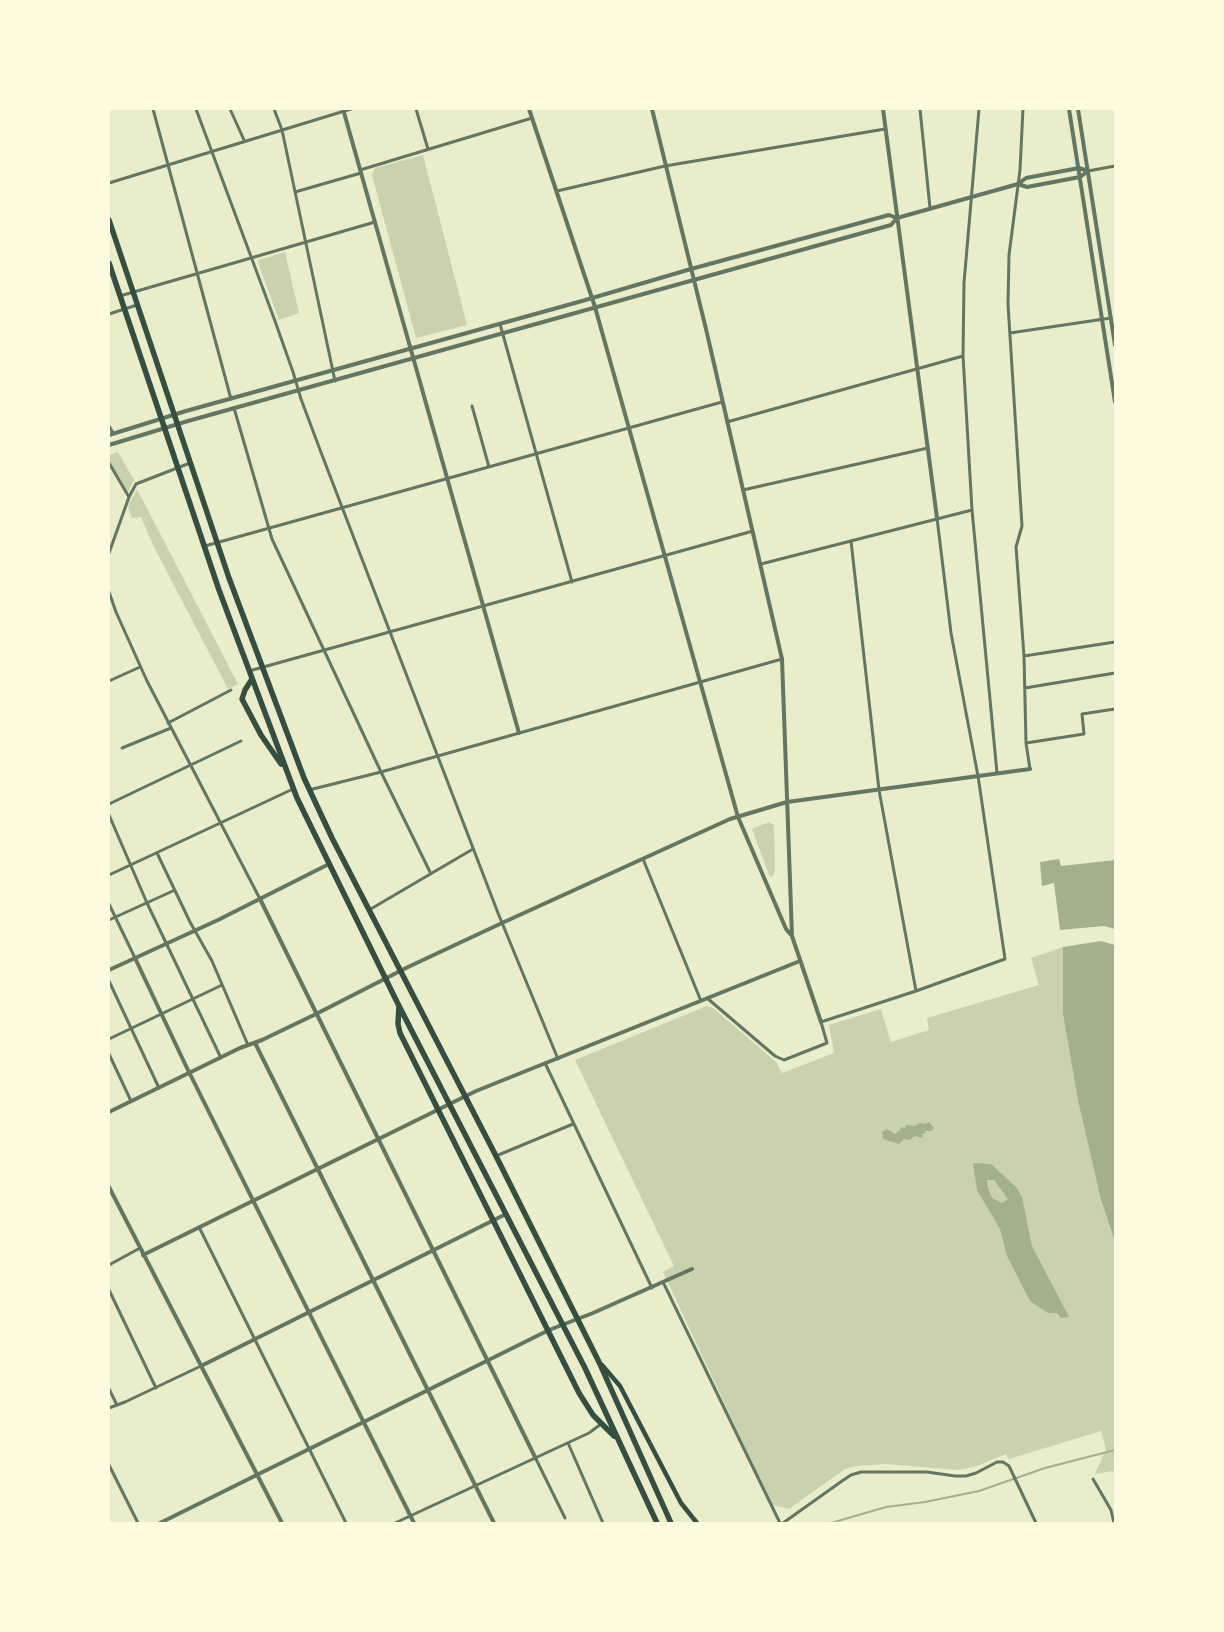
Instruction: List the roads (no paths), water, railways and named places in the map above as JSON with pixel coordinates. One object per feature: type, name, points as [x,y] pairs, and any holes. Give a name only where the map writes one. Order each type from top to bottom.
[{"type":"highway","points":[[109,220],[217,543],[309,790],[578,1319],[671,1523]]},
{"type":"highway","points":[[109,262],[204,547],[293,789],[399,1006],[563,1324],[657,1523]]},
{"type":"highway","points":[[252,679],[242,699],[261,735],[286,769]]},
{"type":"highway","points":[[399,1006],[398,1027],[586,1406],[618,1440]]},
{"type":"main road","points":[[599,1362],[620,1386],[681,1503],[697,1523]]},
{"type":"street","points":[[153,109],[232,399]]},
{"type":"street","points":[[196,109],[342,508],[502,923],[558,1059]]},
{"type":"street","points":[[230,109],[244,140]]},
{"type":"street","points":[[274,109],[282,130],[335,381]]},
{"type":"street","points":[[109,183],[244,140],[351,109]]},
{"type":"street","points":[[416,109],[428,150]]},
{"type":"street","points":[[529,109],[592,298],[738,817],[786,929],[792,936]]},
{"type":"street","points":[[652,109],[694,279],[782,659],[792,936],[827,1043],[784,1060],[777,1057],[707,998]]},
{"type":"street","points":[[821,1022],[916,991],[1004,959],[978,776],[951,633],[929,448],[883,109]]},
{"type":"street","points":[[920,109],[930,208]]},
{"type":"street","points":[[979,109],[972,197],[968,219],[964,283],[963,356],[972,510],[997,773]]},
{"type":"street","points":[[109,1112],[316,1014],[400,971],[730,819],[787,802],[1030,768],[1026,743],[1024,656],[1016,547],[1022,526],[1008,304],[1009,255],[1022,155],[1023,109]]},
{"type":"street","points":[[1069,109],[1115,402]]},
{"type":"street","points":[[1078,109],[1115,345]]},
{"type":"street","points":[[343,110],[519,733]]},
{"type":"street","points":[[295,192],[532,118]]},
{"type":"street","points":[[556,191],[666,166],[885,129]]},
{"type":"street","points":[[109,445],[177,424],[891,225],[897,218],[1018,184],[1026,178],[1079,168],[1088,171],[1115,166]]},
{"type":"street","points":[[1018,184],[1028,187],[1080,178],[1088,171]]},
{"type":"street","points":[[109,426],[111,434],[162,418],[592,298],[691,268],[889,214],[897,218]]},
{"type":"street","points":[[120,296],[375,222]]},
{"type":"street","points":[[109,314],[137,305]]},
{"type":"street","points":[[1010,333],[1111,318]]},
{"type":"street","points":[[500,324],[572,582]]},
{"type":"street","points":[[727,422],[963,356]]},
{"type":"street","points":[[204,547],[722,402]]},
{"type":"street","points":[[472,406],[489,467]]},
{"type":"street","points":[[234,408],[269,529],[381,772],[431,874]]},
{"type":"street","points":[[743,490],[929,448]]},
{"type":"street","points":[[109,463],[129,497]]},
{"type":"street","points":[[109,552],[134,486],[139,482],[190,463]]},
{"type":"street","points":[[761,564],[972,510]]},
{"type":"street","points":[[249,671],[753,531]]},
{"type":"street","points":[[851,541],[879,790],[916,991]]},
{"type":"street","points":[[109,592],[140,667],[260,899],[565,1518]]},
{"type":"street","points":[[1024,656],[1115,642]]},
{"type":"street","points":[[309,790],[381,772],[782,659]]},
{"type":"street","points":[[109,681],[140,667]]},
{"type":"street","points":[[1024,688],[1115,673]]},
{"type":"street","points":[[168,723],[231,690]]},
{"type":"street","points":[[1026,743],[1084,734],[1082,714],[1115,709]]},
{"type":"street","points":[[122,748],[171,728]]},
{"type":"street","points":[[109,804],[241,740]]},
{"type":"street","points":[[109,875],[293,789]]},
{"type":"street","points":[[109,815],[147,903],[221,1058]]},
{"type":"street","points":[[369,910],[473,849]]},
{"type":"street","points":[[157,853],[212,961],[248,1045]]},
{"type":"street","points":[[643,859],[701,1001]]},
{"type":"street","points":[[109,970],[196,930],[329,864]]},
{"type":"street","points":[[109,920],[175,890]]},
{"type":"street","points":[[109,904],[190,1073],[414,1523]]},
{"type":"street","points":[[143,1255],[464,1096],[800,961]]},
{"type":"street","points":[[109,981],[159,1088]]},
{"type":"street","points":[[109,1038],[222,985]]},
{"type":"street","points":[[255,1043],[494,1523]]},
{"type":"street","points":[[109,1054],[131,1101]]},
{"type":"street","points":[[545,1064],[652,1288]]},
{"type":"street","points":[[496,1156],[574,1124]]},
{"type":"street","points":[[109,1187],[282,1523]]},
{"type":"street","points":[[109,1408],[156,1388],[506,1214]]},
{"type":"street","points":[[199,1227],[346,1523]]},
{"type":"street","points":[[109,1264],[140,1248]]},
{"type":"street","points":[[160,1523],[548,1330],[652,1288],[692,1269]]},
{"type":"street","points":[[663,1282],[781,1523],[851,1475],[861,1472],[927,1472],[966,1476],[997,1462],[1003,1462],[1008,1466],[1036,1523]]},
{"type":"street","points":[[109,1290],[156,1388]]},
{"type":"street","points":[[109,1389],[116,1405]]},
{"type":"street","points":[[395,1523],[568,1443],[592,1431],[602,1423]]},
{"type":"street","points":[[568,1443],[603,1523]]},
{"type":"street","points":[[109,1465],[138,1523]]},
{"type":"street","points":[[1093,1479],[1111,1510],[1114,1523]]},
{"type":"waterway","points":[[831,1523],[886,1507],[925,1502],[979,1491],[1045,1468],[1115,1450]]}]
